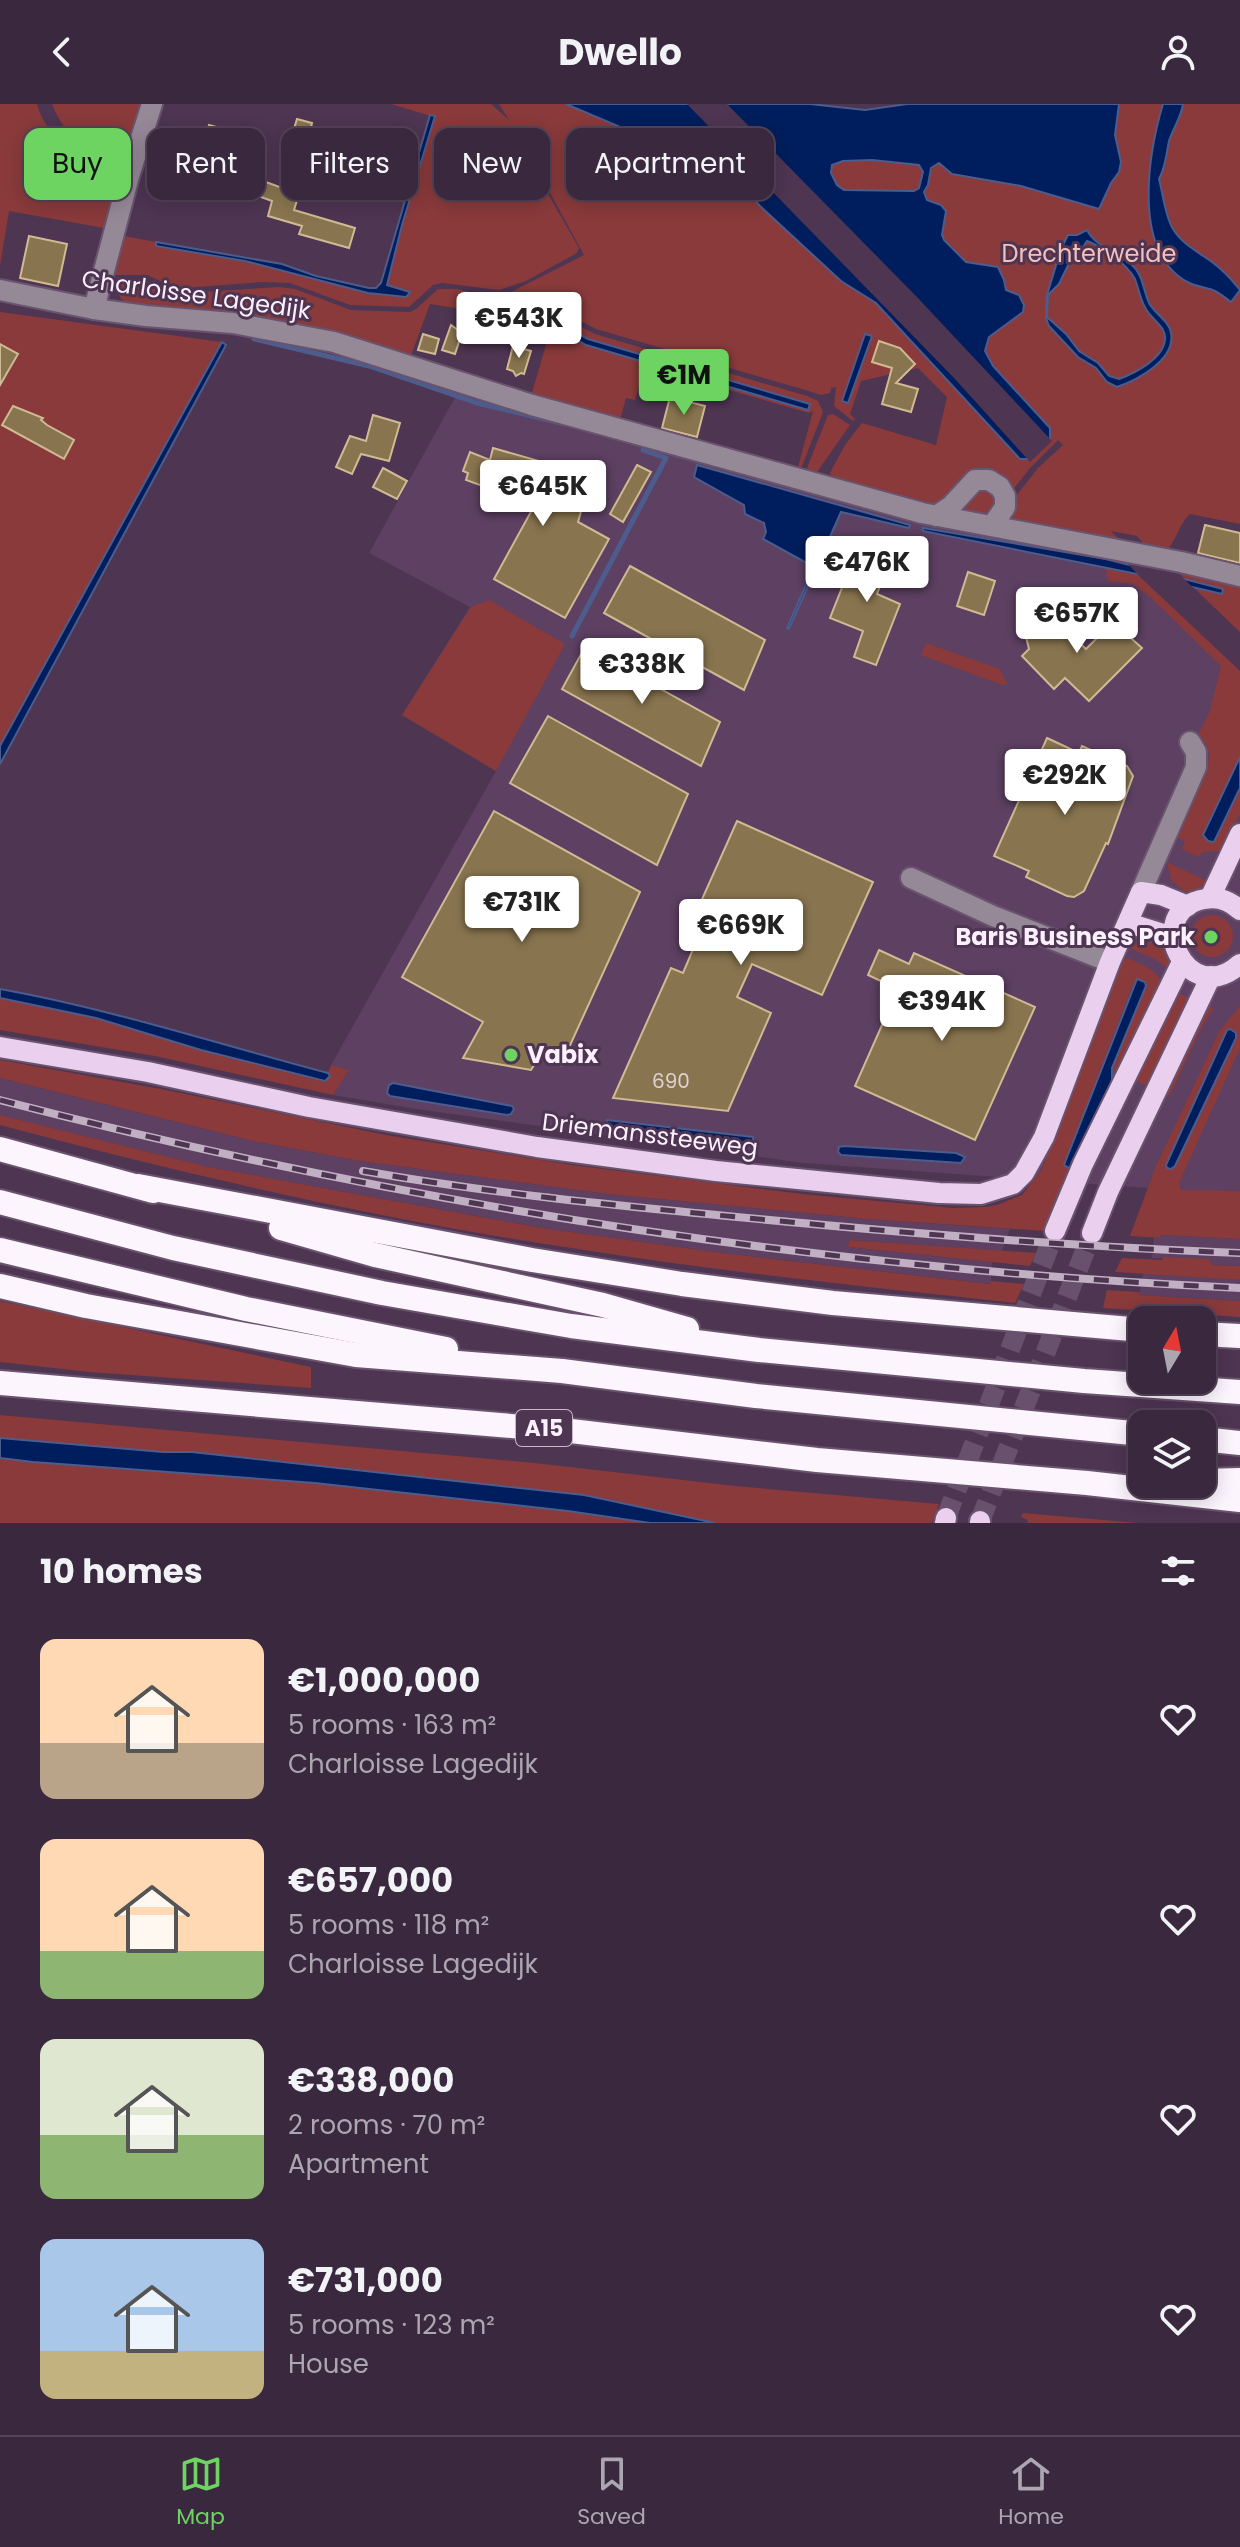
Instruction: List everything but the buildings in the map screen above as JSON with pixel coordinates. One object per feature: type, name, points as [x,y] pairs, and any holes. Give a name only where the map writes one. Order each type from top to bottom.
[{"type":"highway","points":[[0,1149],[375,1255],[603,1305],[759,1350]]},
{"type":"highway","points":[[138,1186],[517,1258],[682,1284],[833,1303],[1128,1329]]},
{"type":"highway","points":[[0,1202],[173,1248],[382,1293],[571,1326],[759,1350],[1084,1381],[1240,1392]]},
{"type":"highway","points":[[0,1250],[246,1309],[562,1371]]},
{"type":"highway","points":[[0,1286],[86,1306],[356,1355],[562,1371],[756,1396],[1128,1433]]},
{"type":"highway","points":[[1216,1335],[1240,1336]]},
{"type":"highway","name":"A15","points":[[0,1383],[571,1431],[817,1460],[1087,1483],[1240,1500]]},
{"type":"highway","points":[[1216,1440],[1240,1443]]},
{"type":"highway","points":[[1216,1481],[1240,1480]]},
{"type":"highway","name":"A15","points":[[1087,1483],[1128,1482]]},
{"type":"main road","points":[[1210,898],[1240,834]]},
{"type":"main road","points":[[1141,892],[1161,895],[1188,906]]},
{"type":"main road","name":"Driemanssteeweg","points":[[0,1047],[148,1072],[309,1107],[537,1147],[716,1171],[939,1193],[981,1194],[1013,1184],[1033,1159],[1110,962],[1141,892]]},
{"type":"main road","points":[[1240,910],[1223,900],[1210,898],[1188,906],[1179,916],[1173,937],[1175,950],[1182,962],[1195,972],[1211,976],[1227,973],[1240,964]]},
{"type":"main road","points":[[1128,923],[1173,937]]},
{"type":"main road","points":[[1055,1231],[1083,1164],[1182,962]]},
{"type":"main road","points":[[1092,1233],[1108,1192],[1211,976]]},
{"type":"street","points":[[94,309],[129,176],[152,104]]},
{"type":"street","name":"Charloisse Lagedijk","points":[[0,290],[94,309],[233,323],[334,342],[532,405],[936,516],[1240,576]]},
{"type":"street","points":[[936,516],[951,506],[975,480],[989,480],[1000,487],[1005,496],[1005,507],[992,526]]},
{"type":"street","name":"Driemanssteeweg","points":[[1141,892],[1196,767],[1196,752],[1190,742]]},
{"type":"street","points":[[911,878],[993,916],[1110,962]]},
{"type":"shaded area","name":"Baris Business Park","points":[[463,383],[1130,566],[1240,671],[1240,1191],[1190,1191],[803,1163],[333,1095],[348,1071],[331,1065],[496,771],[402,715],[470,607],[369,553]]},
{"type":"shaded area","points":[[0,1078],[253,1141],[360,1161],[608,1194],[867,1219],[1010,1229],[1002,1251],[849,1240],[848,1247],[992,1262],[991,1284],[722,1253],[542,1228],[209,1167],[3,1116],[0,1115]]},
{"type":"shaded area","points":[[1159,1235],[1240,1239],[1240,1266],[1210,1265],[1210,1260],[1152,1258],[1154,1237],[1159,1238]]},
{"type":"shaded area","points":[[1143,1273],[1240,1280],[1240,1301],[1138,1295]]},
{"type":"green space","points":[[0,104],[37,104],[49,128],[24,128],[24,200],[113,200],[104,228],[9,211],[0,266]]},
{"type":"green space","points":[[52,104],[145,104],[131,145],[131,128],[66,128]]},
{"type":"green space","name":"Drechterweide","points":[[391,104],[491,104],[509,120],[499,104],[566,104],[620,128],[566,128],[566,200],[774,200],[774,157],[872,160],[916,164],[923,170],[931,171],[936,163],[1050,104],[1240,104],[1240,524],[1190,514],[1165,552],[1149,549],[1137,536],[1111,531],[1123,543],[1009,521],[1016,496],[1038,468],[1063,445],[1058,440],[1012,491],[970,474],[956,485],[948,497],[932,505],[923,505],[832,480],[830,473],[845,445],[862,423],[936,445],[947,397],[918,368],[861,381],[850,414],[855,419],[853,421],[834,406],[836,387],[831,388],[830,393],[821,395],[596,329],[555,308],[511,294],[584,255],[550,193],[550,128],[434,128],[434,200],[550,200],[550,197],[579,248],[577,253],[526,281],[499,290],[442,283],[433,285],[409,307],[350,305],[290,283],[185,288],[147,275],[114,275],[119,235],[156,242],[157,246],[245,261],[368,293],[406,297],[409,292],[387,286],[409,200],[418,200],[418,171],[434,117]],"holes":[[[934,365],[1051,436],[1028,459],[1020,459]]]},
{"type":"green space","points":[[133,279],[186,293],[279,287],[295,289],[351,310],[410,312],[438,289],[457,289],[537,307],[595,334],[807,396],[818,401],[823,412],[802,466],[797,471],[813,411],[809,413],[645,366],[635,400],[626,398],[620,420],[531,396],[551,328],[505,314],[503,304],[482,302],[480,308],[474,311],[430,304],[410,358],[131,305],[121,299],[114,284]],"holes":[[[509,305],[547,316],[588,339],[809,403],[808,409],[586,345],[544,321],[508,311]]]},
{"type":"green space","points":[[0,312],[222,342],[0,746]]},
{"type":"green space","points":[[833,414],[850,425],[815,475],[809,474],[807,468],[828,415]]},
{"type":"green space","points":[[980,489],[991,492],[996,499],[994,511],[986,516],[959,510]]},
{"type":"green space","points":[[1105,567],[1137,574],[1240,671],[1240,757],[1203,835],[1214,842],[1240,788],[1240,814],[1220,851],[1203,852],[1198,857],[1182,849],[1185,841],[1175,836],[1207,769],[1208,750],[1198,735],[1210,711],[1221,666],[1148,595],[1133,584],[1108,581]]},
{"type":"green space","points":[[1178,572],[1240,585],[1240,632],[1194,588],[1222,594],[1223,589],[1186,580]]},
{"type":"green space","points":[[489,600],[565,644],[496,771],[402,715],[471,607]]},
{"type":"green space","points":[[926,643],[1000,669],[1007,684],[1002,685],[921,655]]},
{"type":"green space","points":[[1167,862],[1211,881],[1199,890],[1184,891],[1171,880]]},
{"type":"green space","points":[[1212,915],[1227,921],[1233,936],[1227,951],[1212,957],[1197,951],[1191,936],[1197,921]]},
{"type":"green space","points":[[1146,939],[1166,948],[1169,969],[1131,949],[1134,944]]},
{"type":"green space","points":[[1128,958],[1153,971],[1163,984],[1115,1083],[1112,1083],[1112,1068],[1134,981],[1064,1165],[1073,1170],[1045,1231],[867,1219],[608,1194],[360,1161],[253,1141],[0,1078],[0,1060],[386,1135],[572,1165],[802,1194],[953,1208],[985,1207],[1022,1195],[1042,1169],[1119,966]]},
{"type":"green space","points":[[1175,992],[1193,999],[1152,1089],[1135,1080]]},
{"type":"green space","points":[[0,998],[96,1018],[201,1050],[325,1081],[330,1076],[331,1065],[349,1070],[333,1095],[155,1056],[0,1030]]},
{"type":"green space","points":[[1208,1003],[1213,1009],[1170,1096],[1164,1094]]},
{"type":"green space","points":[[1240,1006],[1240,1048],[1179,1183],[1181,1190],[1240,1191],[1240,1239],[1130,1236],[1156,1166],[1220,1030]]},
{"type":"green space","points":[[0,1115],[209,1167],[542,1228],[722,1253],[990,1284],[991,1281],[1024,1284],[1015,1303],[741,1272],[432,1225],[143,1162],[0,1125]]},
{"type":"green space","points":[[849,1240],[1036,1253],[1030,1266],[848,1247]]},
{"type":"green space","points":[[1163,1257],[1210,1259],[1211,1265],[1240,1266],[1240,1280],[1115,1272],[1122,1258],[1162,1260]]},
{"type":"green space","points":[[1107,1290],[1140,1292],[1139,1295],[1240,1301],[1240,1317],[1216,1315],[1216,1306],[1103,1308]]},
{"type":"green space","points":[[0,1301],[311,1367],[311,1388],[89,1372],[0,1362]]},
{"type":"green space","points":[[0,1415],[535,1463],[735,1486],[939,1504],[932,1523],[715,1523],[584,1495],[192,1452],[0,1438]]},
{"type":"green space","points":[[0,1458],[315,1483],[650,1523],[0,1523]]},
{"type":"green space","points":[[1023,1513],[1138,1523],[1027,1523],[1028,1520],[1021,1517]]},
{"type":"water","points":[[566,104],[810,104],[865,110],[907,104],[1119,104],[1115,135],[1121,162],[1119,172],[1099,209],[1021,186],[952,174],[939,163],[931,168],[924,192],[927,200],[941,205],[946,211],[944,240],[966,262],[998,267],[1006,290],[1019,295],[1024,305],[1023,312],[989,337],[985,351],[993,366],[1050,428],[1050,438],[1028,459],[1020,459],[876,303],[841,281],[755,200],[774,200],[774,128],[622,128]],"holes":[[[872,160],[919,165],[923,172],[919,188],[914,191],[844,190],[837,185],[831,173],[832,165],[843,161]]]},
{"type":"water","points":[[1163,104],[1183,104],[1159,179],[1168,218],[1181,239],[1220,268],[1240,290],[1231,302],[1216,291],[1188,283],[1177,275],[1163,259],[1155,240],[1150,217],[1150,169]]},
{"type":"water","points":[[430,115],[435,116],[418,172],[418,156]]},
{"type":"water","points":[[405,200],[410,200],[387,285],[410,292],[406,297],[368,293],[245,261],[156,246],[156,242],[282,264],[316,276],[369,288],[376,288],[381,283]]},
{"type":"water","points":[[1087,230],[1100,245],[1135,268],[1149,303],[1171,333],[1167,352],[1153,368],[1117,387],[1078,357],[1049,326],[1046,318],[1047,295],[1061,249],[1068,235]],"holes":[[[1087,241],[1114,256],[1131,273],[1144,306],[1165,335],[1163,347],[1154,359],[1119,379],[1109,376],[1098,363],[1079,351],[1047,317],[1048,295],[1059,284],[1072,257],[1078,255]]]},
{"type":"water","points":[[509,305],[547,316],[588,339],[810,404],[808,410],[586,345],[544,321],[507,311]]},
{"type":"water","points":[[865,334],[872,336],[848,403],[842,401]]},
{"type":"water","points":[[222,342],[226,345],[0,764],[0,746]]},
{"type":"water","points":[[697,465],[910,525],[909,528],[841,512],[789,629],[814,567],[763,539],[766,532],[764,523],[745,514],[744,505],[694,477]]},
{"type":"water","points":[[923,528],[1106,559],[1223,589],[1222,594],[923,531]]},
{"type":"water","points":[[1240,757],[1240,788],[1214,842],[1208,841],[1203,835]]},
{"type":"water","points":[[1137,979],[1145,982],[1146,986],[1112,1068],[1112,1083],[1073,1170],[1064,1165]]},
{"type":"water","points":[[0,989],[124,1017],[330,1076],[325,1081],[201,1050],[96,1018],[0,998]]},
{"type":"water","points":[[1227,1030],[1236,1033],[1236,1038],[1175,1166],[1167,1168]]},
{"type":"water","points":[[393,1083],[512,1106],[514,1109],[507,1115],[390,1096],[387,1093],[389,1085]]},
{"type":"water","points":[[607,1120],[753,1137],[753,1146],[607,1127]]},
{"type":"water","points":[[839,1147],[956,1153],[965,1157],[961,1163],[841,1155]]},
{"type":"water","points":[[0,1438],[192,1452],[584,1495],[715,1523],[650,1523],[315,1483],[33,1462],[0,1458]]},
{"type":"pier","points":[[687,104],[727,104],[751,128],[710,128]]},
{"type":"pier","points":[[774,152],[916,296],[1052,441],[1030,462],[955,379],[774,193]]},
{"type":"pier","points":[[1125,561],[1180,575],[1199,593],[1142,579]]},
{"type":"waterway","points":[[254,339],[369,366],[477,403],[565,424]]},
{"type":"waterway","points":[[572,636],[666,458],[643,450]]},
{"type":"tunnel","points":[[946,1518],[1055,1231]]},
{"type":"tunnel","points":[[980,1521],[1092,1233]]},
{"type":"railway","points":[[0,1100],[306,1171],[460,1201],[615,1226],[771,1248],[927,1265],[1083,1279],[1240,1288]]},
{"type":"railway","points":[[363,1171],[550,1198],[800,1223],[1051,1243],[1240,1253]]},
{"type":"place","name":"Baris Business Park","points":[[1211,937]]},
{"type":"place","name":"Vabix","points":[[511,1055]]}]
